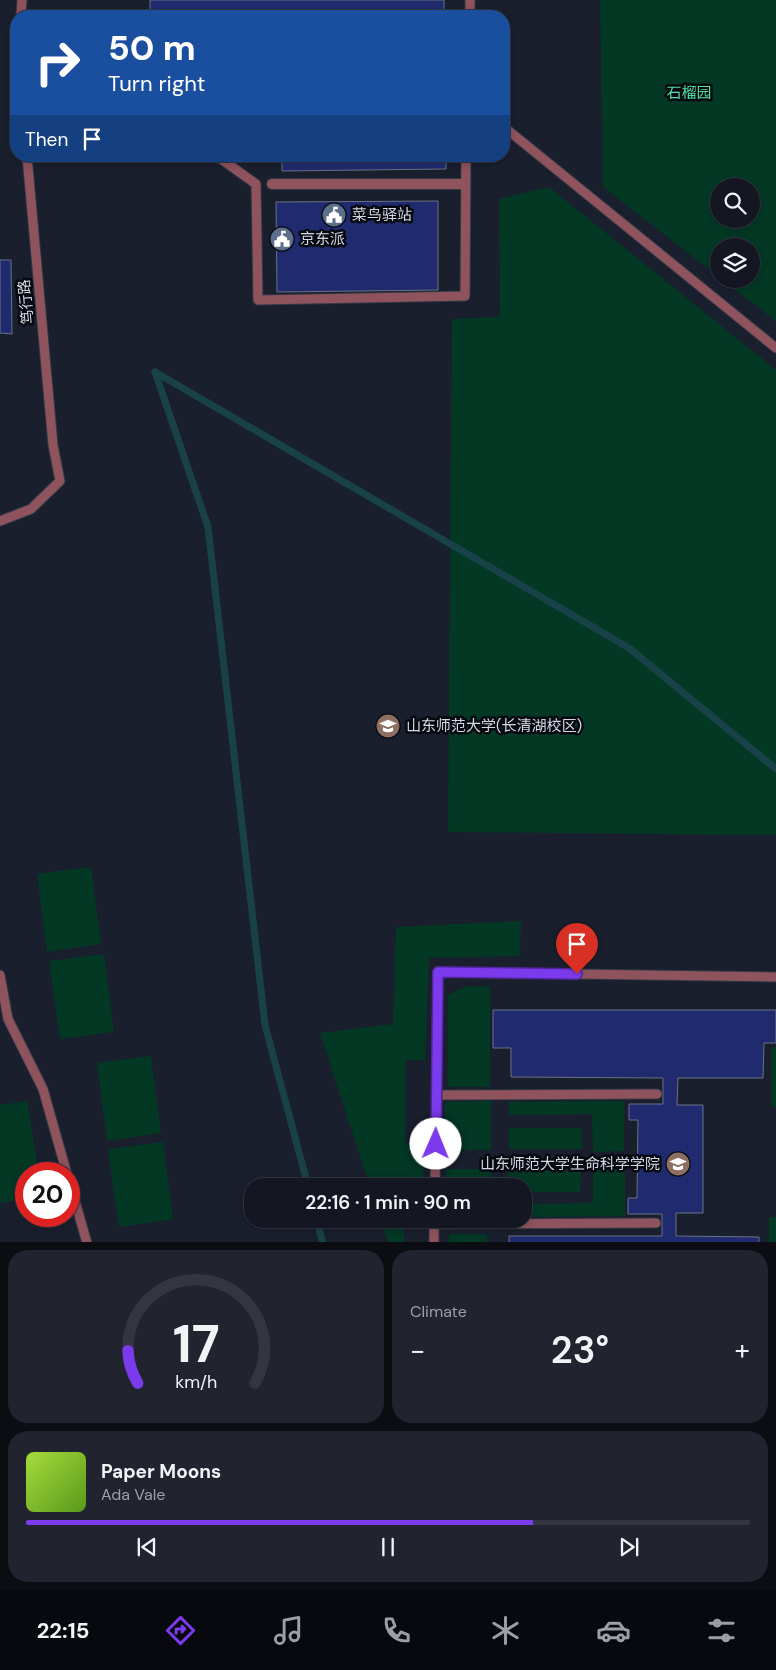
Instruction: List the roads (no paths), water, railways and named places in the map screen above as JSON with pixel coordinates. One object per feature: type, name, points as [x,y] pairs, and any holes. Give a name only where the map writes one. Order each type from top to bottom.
[{"type":"street","points":[[272,184],[464,184]]},
{"type":"lane","points":[[510,132],[776,348]]},
{"type":"lane","name":"笃行路","points":[[0,521],[31,509],[60,480],[53,445],[29,162]]},
{"type":"lane","points":[[225,162],[256,184],[258,300],[465,296],[466,162]]},
{"type":"lane","points":[[435,1178],[438,972],[776,977]]},
{"type":"lane","points":[[0,975],[8,1019],[43,1089],[64,1162]]},
{"type":"lane","points":[[436,1095],[657,1094]]},
{"type":"lane","points":[[80,1218],[87,1242]]},
{"type":"lane","points":[[532,1222],[656,1223]]},
{"type":"lane","points":[[434,1228],[434,1242]]},
{"type":"waterway","points":[[155,372],[208,527],[265,1025],[306,1178]]},
{"type":"waterway","points":[[155,372],[629,648],[776,769]]},
{"type":"waterway","points":[[319,1228],[323,1242]]},
{"type":"place","name":"菜鸟驿站","points":[[334,215]]},
{"type":"place","name":"京东派","points":[[282,239]]},
{"type":"place","name":"山东师范大学(长清湖校区)","points":[[388,726]]},
{"type":"place","name":"山东师范大学生命科学学院","points":[[678,1164]]},
{"type":"park label","name":"石榴园","points":[[689,93]]}]
